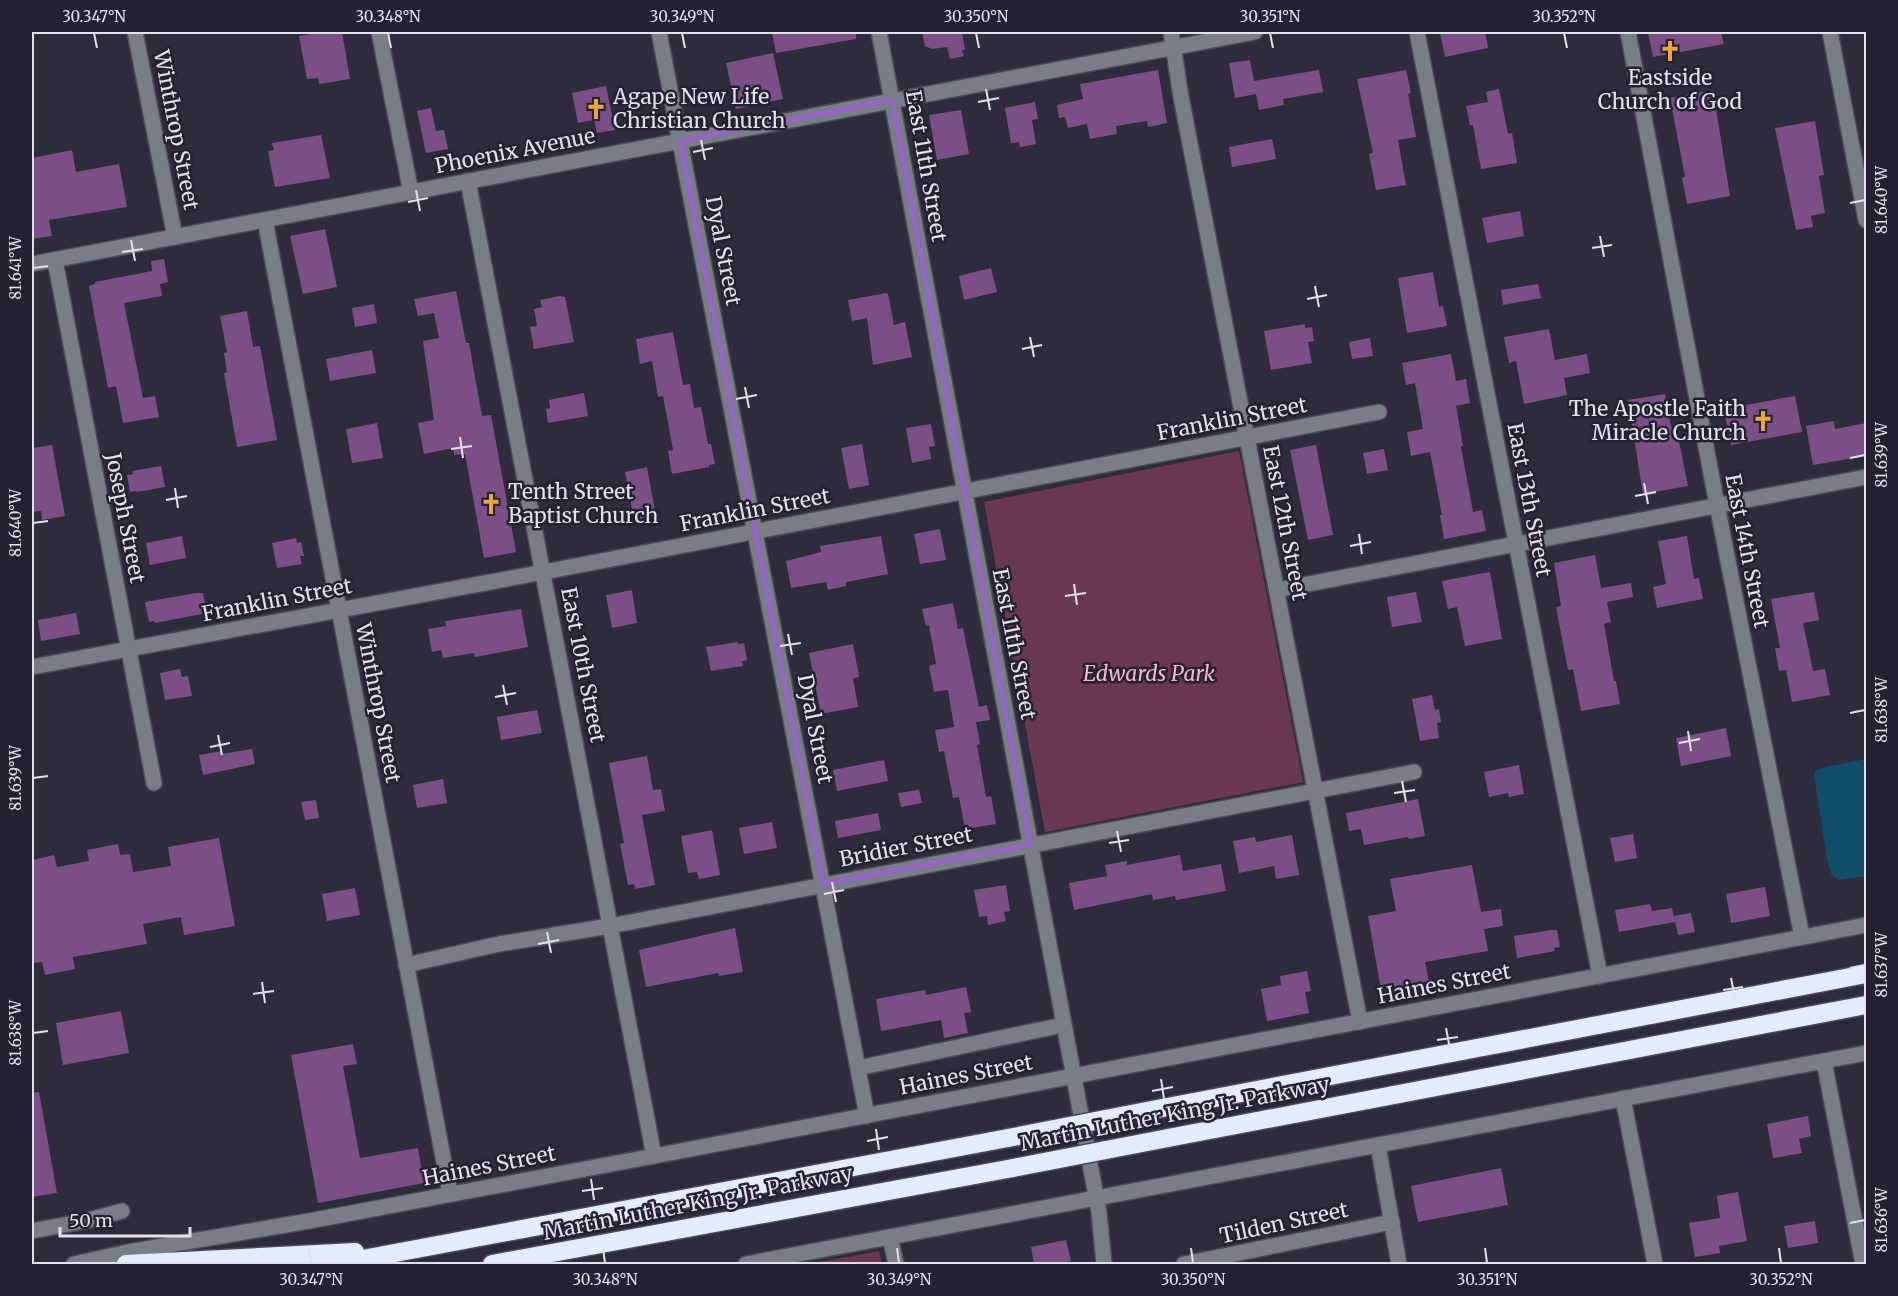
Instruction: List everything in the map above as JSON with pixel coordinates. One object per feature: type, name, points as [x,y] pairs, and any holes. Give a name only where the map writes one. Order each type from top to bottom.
[{"type":"highway","name":"Martin Luther King Jr. Parkway","points":[[336,1264],[1866,974]]},
{"type":"highway","name":"Martin Luther King Jr. Parkway","points":[[492,1264],[1012,1168],[1866,1005]]},
{"type":"highway","points":[[126,1264],[414,1250]]},
{"type":"highway","points":[[512,1264],[544,1255]]},
{"type":"street","name":"Winthrop Street","points":[[135,32],[175,237]]},
{"type":"street","points":[[379,32],[411,192]]},
{"type":"street","name":"Dyal Street","points":[[659,32],[867,1116]]},
{"type":"street","name":"East 11th Street","points":[[879,32],[1096,1198],[1104,1264]]},
{"type":"street","name":"Phoenix Avenue","points":[[32,264],[892,100],[1172,39],[1255,32]]},
{"type":"street","name":"East 13th Street","points":[[1418,32],[1600,976]]},
{"type":"street","name":"East 14th Street","points":[[1628,32],[1717,506],[1802,937]]},
{"type":"street","points":[[1830,32],[1866,220]]},
{"type":"street","name":"East 12th Street","points":[[1172,39],[1360,1022]]},
{"type":"street","name":"East 10th Street","points":[[468,181],[654,1156]]},
{"type":"street","name":"Winthrop Street","points":[[265,220],[450,1194]]},
{"type":"street","name":"Joseph Street","points":[[55,260],[154,783]]},
{"type":"street","name":"Franklin Street","points":[[32,667],[756,532],[1379,412]]},
{"type":"street","points":[[1277,590],[1866,477]]},
{"type":"street","name":"Bridier Street","points":[[406,965],[499,944],[610,926],[1414,772]]},
{"type":"street","name":"Haines Street","points":[[74,1264],[214,1235],[271,1227],[654,1156],[1866,925]]},
{"type":"street","points":[[858,1068],[1063,1025]]},
{"type":"street","points":[[746,1264],[1866,1053]]},
{"type":"street","points":[[1824,1061],[1863,1264]]},
{"type":"street","points":[[1623,1098],[1655,1264]]},
{"type":"street","points":[[1378,1145],[1400,1264]]},
{"type":"street","points":[[32,1231],[122,1211]]},
{"type":"street","name":"Tilden Street","points":[[1184,1264],[1392,1222]]},
{"type":"street","points":[[890,1237],[896,1264]]},
{"type":"highlighted area","points":[[892,100],[1030,845],[823,884],[680,141]]},
{"type":"green space","name":"Edwards Park","points":[[1239,451],[1303,782],[1045,832],[984,502]]},
{"type":"green space","points":[[879,1251],[882,1264],[809,1264]]},
{"type":"water","points":[[1866,759],[1866,876],[1839,880],[1832,876],[1827,860],[1814,775],[1816,770],[1821,768]]},
{"type":"building","points":[[342,32],[350,79],[319,84],[318,78],[307,79],[299,36]]},
{"type":"building","points":[[772,32],[856,32],[856,39],[776,53]]},
{"type":"building","points":[[922,32],[962,32],[964,56],[950,59],[947,47],[932,49],[925,46]]},
{"type":"building","points":[[1440,32],[1485,32],[1488,48],[1445,57]]},
{"type":"building","name":"Eastside Church of God","points":[[1648,32],[1721,32],[1724,44],[1653,57]]},
{"type":"building","points":[[773,53],[783,99],[736,109],[726,63]]},
{"type":"building","points":[[1250,60],[1254,81],[1319,70],[1323,92],[1283,99],[1284,105],[1259,110],[1256,94],[1235,98],[1229,63]]},
{"type":"building","points":[[1158,70],[1167,123],[1148,127],[1147,121],[1116,126],[1117,134],[1090,139],[1087,124],[1068,128],[1065,117],[1059,118],[1057,105],[1083,99],[1080,84]]},
{"type":"building","points":[[1406,70],[1416,137],[1398,140],[1406,185],[1376,190],[1369,154],[1373,153],[1357,79]]},
{"type":"building","points":[[606,86],[615,130],[597,133],[594,120],[578,123],[572,93]]},
{"type":"building","points":[[1499,89],[1508,134],[1512,133],[1517,163],[1481,169],[1473,125],[1470,125],[1466,106],[1488,102],[1486,92]]},
{"type":"building","points":[[1713,90],[1730,196],[1687,204],[1682,178],[1685,177],[1670,98]]},
{"type":"building","points":[[1035,102],[1038,119],[1032,120],[1036,144],[1020,147],[1019,142],[1011,143],[1005,108]]},
{"type":"building","points":[[431,108],[436,131],[444,130],[448,149],[426,153],[417,111]]},
{"type":"building","points":[[961,110],[969,154],[937,160],[929,115]]},
{"type":"building","points":[[1815,121],[1824,175],[1819,176],[1825,213],[1811,216],[1813,227],[1796,230],[1775,128]]},
{"type":"building","points":[[321,135],[330,178],[275,187],[268,151],[274,150],[272,143]]},
{"type":"building","points":[[1272,139],[1276,159],[1232,167],[1229,147]]},
{"type":"building","points":[[72,150],[76,172],[119,164],[127,207],[49,220],[52,236],[32,239],[32,158]]},
{"type":"building","points":[[1520,211],[1524,236],[1487,243],[1482,218]]},
{"type":"building","points":[[325,229],[337,287],[303,294],[290,236]]},
{"type":"building","points":[[164,259],[168,282],[160,284],[162,296],[124,303],[143,398],[155,396],[159,417],[123,423],[116,386],[108,388],[89,286],[95,282],[152,271],[151,261]]},
{"type":"building","points":[[991,268],[997,292],[964,300],[959,276]]},
{"type":"building","points":[[1433,272],[1439,307],[1443,306],[1447,326],[1407,333],[1398,278]]},
{"type":"building","points":[[1538,284],[1541,298],[1503,305],[1501,290]]},
{"type":"building","points":[[456,291],[466,343],[469,343],[482,416],[491,415],[516,552],[484,558],[465,454],[454,455],[453,448],[424,454],[418,423],[434,420],[423,341],[439,338],[434,313],[418,316],[414,299]]},
{"type":"building","points":[[886,293],[894,325],[905,322],[912,357],[873,365],[867,318],[852,321],[848,300]]},
{"type":"building","points":[[565,297],[574,342],[534,349],[530,327],[537,326],[534,309],[542,307],[540,300]]},
{"type":"building","points":[[374,304],[377,323],[355,327],[352,308]]},
{"type":"building","points":[[247,311],[253,347],[260,346],[277,440],[237,447],[224,373],[227,372],[224,353],[227,352],[220,316]]},
{"type":"building","points":[[1305,324],[1305,328],[1312,327],[1314,341],[1308,342],[1312,363],[1271,370],[1264,331]]},
{"type":"building","points":[[1549,329],[1555,360],[1587,354],[1590,373],[1564,378],[1567,395],[1524,404],[1516,361],[1509,363],[1504,337]]},
{"type":"building","points":[[673,332],[683,385],[690,384],[694,408],[701,407],[708,444],[711,444],[715,464],[672,474],[668,451],[673,450],[663,396],[658,397],[652,361],[640,364],[636,339]]},
{"type":"building","points":[[1370,338],[1373,356],[1352,359],[1349,342]]},
{"type":"building","points":[[372,350],[376,373],[330,381],[326,359]]},
{"type":"building","points":[[1451,354],[1456,381],[1466,379],[1470,403],[1456,406],[1463,446],[1461,447],[1473,512],[1482,510],[1486,531],[1444,539],[1440,515],[1442,515],[1430,452],[1411,456],[1407,432],[1423,429],[1415,383],[1406,385],[1402,363]]},
{"type":"building","points":[[584,393],[588,416],[548,423],[546,409],[550,408],[549,400]]},
{"type":"building","points":[[1665,394],[1671,427],[1676,426],[1688,486],[1643,494],[1628,400]]},
{"type":"building","name":"The Apostle Faith Miracle Church","points":[[1795,396],[1802,432],[1731,445],[1724,409]]},
{"type":"building","points":[[1834,421],[1835,429],[1866,423],[1866,456],[1813,465],[1806,426]]},
{"type":"building","points":[[377,423],[383,458],[352,463],[346,429]]},
{"type":"building","points":[[931,424],[935,446],[929,447],[931,459],[912,463],[906,428]]},
{"type":"building","points":[[862,444],[869,485],[849,489],[841,448]]},
{"type":"building","points":[[52,445],[65,516],[42,520],[41,511],[32,512],[32,448]]},
{"type":"building","points":[[1316,445],[1333,535],[1308,540],[1290,450]]},
{"type":"building","points":[[1384,449],[1388,470],[1367,474],[1363,453]]},
{"type":"building","points":[[161,466],[165,487],[130,492],[127,475],[133,474],[132,471]]},
{"type":"building","points":[[647,467],[656,516],[634,520],[625,472]]},
{"type":"building","points":[[940,529],[946,560],[920,564],[914,534]]},
{"type":"building","points":[[182,536],[186,558],[150,565],[146,543]]},
{"type":"building","points":[[881,536],[888,574],[846,582],[846,586],[828,590],[826,582],[791,588],[786,561],[821,552],[820,546]]},
{"type":"building","points":[[1687,536],[1694,579],[1699,578],[1703,599],[1657,608],[1653,587],[1666,584],[1658,541]]},
{"type":"building","points":[[296,538],[297,543],[301,542],[304,556],[300,556],[302,564],[277,568],[272,543]]},
{"type":"building","points":[[1595,555],[1601,588],[1631,583],[1633,597],[1607,602],[1611,622],[1604,624],[1620,704],[1581,711],[1573,669],[1568,670],[1556,607],[1561,606],[1554,563]]},
{"type":"building","points":[[1490,572],[1502,639],[1465,646],[1457,607],[1448,609],[1442,581]]},
{"type":"building","points":[[632,590],[637,623],[612,628],[606,595]]},
{"type":"building","points":[[1416,592],[1422,622],[1392,627],[1387,597]]},
{"type":"building","points":[[1814,592],[1819,620],[1803,623],[1813,671],[1825,669],[1830,695],[1792,702],[1786,670],[1779,671],[1775,648],[1780,648],[1771,599]]},
{"type":"building","points":[[203,593],[207,613],[155,623],[154,621],[149,622],[145,602]]},
{"type":"building","points":[[953,603],[958,629],[963,628],[979,707],[987,705],[990,720],[976,722],[980,744],[977,745],[986,797],[991,796],[996,824],[965,829],[959,797],[953,798],[944,751],[939,752],[935,730],[954,727],[948,690],[934,692],[929,666],[936,664],[929,625],[926,626],[922,609]]},
{"type":"building","points":[[521,609],[528,647],[475,657],[474,653],[443,658],[441,650],[432,652],[428,629],[446,626],[445,621]]},
{"type":"building","points":[[76,613],[80,634],[41,641],[38,620]]},
{"type":"building","points":[[738,642],[738,644],[744,643],[747,660],[742,661],[743,666],[711,671],[706,647]]},
{"type":"building","points":[[853,644],[859,677],[853,678],[858,707],[821,714],[809,653]]},
{"type":"building","points":[[180,669],[182,677],[188,676],[192,696],[165,700],[160,673]]},
{"type":"building","points":[[1432,695],[1435,710],[1439,709],[1441,722],[1437,723],[1439,738],[1420,741],[1412,699]]},
{"type":"building","points":[[537,710],[542,733],[501,740],[497,717]]},
{"type":"building","points":[[1726,728],[1731,756],[1681,766],[1676,738]]},
{"type":"building","points":[[252,749],[255,764],[203,775],[199,755]]},
{"type":"building","points":[[647,756],[653,790],[661,789],[665,811],[642,815],[655,885],[635,889],[634,884],[628,885],[620,844],[624,843],[609,763]]},
{"type":"building","points":[[884,760],[888,781],[837,791],[833,770]]},
{"type":"building","points":[[1519,765],[1524,794],[1509,797],[1508,793],[1489,797],[1484,772]]},
{"type":"building","points":[[443,779],[447,803],[417,808],[413,785]]},
{"type":"building","points":[[919,790],[922,803],[901,807],[898,793]]},
{"type":"building","points":[[1418,799],[1425,836],[1364,845],[1361,829],[1349,831],[1346,813]]},
{"type":"building","points":[[316,800],[319,818],[305,820],[301,802]]},
{"type":"building","points":[[878,813],[881,830],[838,838],[835,821]]},
{"type":"building","points":[[772,822],[777,848],[744,854],[739,828]]},
{"type":"building","points":[[712,830],[720,875],[699,879],[697,872],[688,873],[681,836]]},
{"type":"building","points":[[1633,834],[1637,858],[1615,862],[1610,838]]},
{"type":"building","points":[[1292,835],[1299,875],[1276,879],[1274,866],[1239,873],[1233,841],[1255,837],[1256,842]]},
{"type":"building","points":[[219,838],[235,926],[184,935],[181,917],[143,924],[147,944],[73,957],[75,969],[45,975],[42,962],[34,963],[32,860],[54,855],[57,867],[89,861],[87,850],[118,844],[120,855],[130,854],[133,872],[171,866],[168,847]]},
{"type":"building","points":[[1180,855],[1183,871],[1221,864],[1226,891],[1176,900],[1175,896],[1153,900],[1152,894],[1074,910],[1069,883],[1107,876],[1105,865],[1127,861],[1127,865]]},
{"type":"building","points":[[1472,865],[1481,912],[1501,909],[1503,926],[1484,929],[1488,951],[1425,962],[1429,981],[1381,990],[1368,916],[1396,911],[1390,879]]},
{"type":"building","points":[[1006,885],[1010,911],[1004,912],[1006,921],[988,925],[987,916],[979,917],[974,890]]},
{"type":"building","points":[[1765,887],[1770,916],[1731,923],[1726,894]]},
{"type":"building","points":[[355,888],[360,915],[327,921],[322,894]]},
{"type":"building","points":[[1650,904],[1652,911],[1672,908],[1675,922],[1619,932],[1615,910]]},
{"type":"building","points":[[1691,913],[1695,932],[1678,935],[1674,916]]},
{"type":"building","points":[[735,928],[743,972],[719,976],[718,973],[646,987],[639,950]]},
{"type":"building","points":[[1557,930],[1560,947],[1554,948],[1555,951],[1517,958],[1514,936]]},
{"type":"building","points":[[1307,971],[1311,991],[1305,992],[1309,1013],[1267,1021],[1261,989],[1281,985],[1280,976]]},
{"type":"building","points":[[966,987],[971,1012],[964,1013],[968,1033],[944,1038],[941,1020],[881,1031],[876,999],[925,990],[926,995]]},
{"type":"building","points":[[121,1011],[129,1053],[63,1065],[56,1023]]},
{"type":"building","points":[[353,1044],[357,1064],[343,1066],[360,1158],[418,1148],[424,1183],[318,1203],[291,1055]]},
{"type":"building","points":[[39,1092],[57,1193],[32,1197],[32,1093]]},
{"type":"building","points":[[1808,1116],[1811,1136],[1799,1139],[1802,1153],[1773,1158],[1767,1124]]},
{"type":"building","points":[[1501,1168],[1508,1205],[1418,1222],[1411,1186]]},
{"type":"building","points":[[1738,1192],[1747,1241],[1719,1246],[1720,1253],[1695,1257],[1689,1223],[1720,1218],[1717,1196]]},
{"type":"building","points":[[1815,1221],[1818,1243],[1788,1248],[1784,1226]]},
{"type":"building","points":[[1066,1240],[1071,1261],[1034,1264],[1031,1247]]},
{"type":"place","name":"Eastside Church of God","points":[[1670,51]]},
{"type":"place","name":"Agape New Life Christian Church","points":[[596,109]]},
{"type":"place","name":"The Apostle Faith Miracle Church","points":[[1763,421]]},
{"type":"place","name":"Tenth Street Baptist Church","points":[[491,504]]}]
